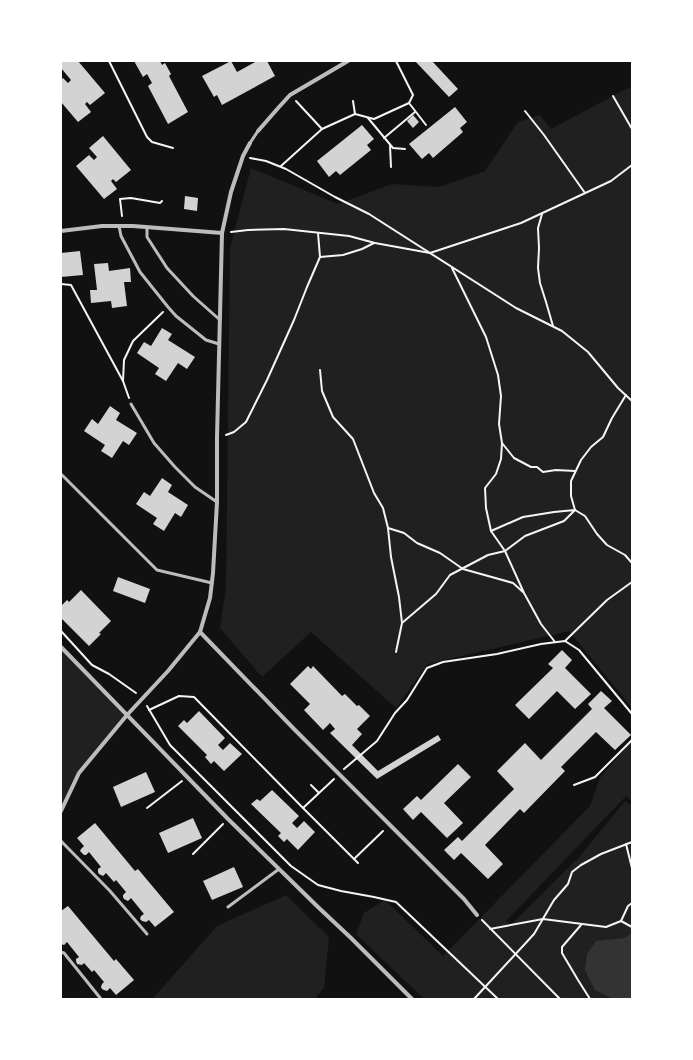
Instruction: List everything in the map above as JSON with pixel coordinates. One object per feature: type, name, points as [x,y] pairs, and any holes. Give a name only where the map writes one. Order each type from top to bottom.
[{"type":"street","points":[[258,131],[290,95],[348,61]]},
{"type":"street","points":[[61,811],[79,773],[200,632],[210,598],[217,502],[217,437],[222,233],[231,192],[243,156],[250,143]]},
{"type":"street","points":[[61,231],[102,226],[119,226],[222,233]]},
{"type":"street","points":[[200,632],[464,899],[477,915]]},
{"type":"street","points":[[61,647],[228,819],[412,999]]},
{"type":"lane","points":[[250,143],[258,131]]},
{"type":"lane","points":[[119,226],[121,236],[140,272],[168,307],[176,316],[206,340],[219,344]]},
{"type":"lane","points":[[147,227],[147,237],[167,268],[193,296],[220,320]]},
{"type":"lane","points":[[131,404],[154,443],[175,467],[195,487],[217,502]]},
{"type":"lane","points":[[61,474],[157,570],[212,583]]},
{"type":"lane","points":[[61,841],[110,891],[147,934]]},
{"type":"lane","points":[[228,907],[279,869]]},
{"type":"lane","points":[[61,952],[64,953],[101,999]]},
{"type":"path","points":[[109,61],[147,137],[152,142],[173,148]]},
{"type":"path","points":[[280,166],[322,129],[355,114],[374,119],[409,103],[413,95],[396,61]]},
{"type":"path","points":[[290,95],[322,129]]},
{"type":"path","points":[[613,96],[632,129]]},
{"type":"path","points":[[353,101],[355,114]]},
{"type":"path","points":[[409,103],[426,125]]},
{"type":"path","points":[[525,111],[585,193]]},
{"type":"path","points":[[384,138],[415,112]]},
{"type":"path","points":[[367,117],[393,148],[405,150]]},
{"type":"path","points":[[390,144],[391,166]]},
{"type":"path","points":[[243,156],[280,166],[369,214],[516,308],[562,331],[588,352],[618,388],[632,401]]},
{"type":"path","points":[[222,233],[248,230],[284,229],[349,236],[375,243],[430,253],[521,223],[542,214],[611,181],[632,166]]},
{"type":"path","points":[[122,216],[120,199],[131,198],[160,203],[162,201]]},
{"type":"path","points":[[542,214],[538,228],[538,268],[540,283],[553,326]]},
{"type":"path","points":[[217,437],[234,432],[246,422],[267,380],[320,257],[318,233]]},
{"type":"path","points":[[320,257],[343,255],[375,243]]},
{"type":"path","points":[[452,267],[486,338],[498,375],[501,396],[499,424],[502,442],[501,459],[496,474],[485,488],[486,508],[491,531],[505,551],[524,593],[541,624],[555,642]]},
{"type":"path","points":[[61,284],[71,285],[123,381],[131,404]]},
{"type":"path","points":[[123,381],[124,360],[134,341],[168,307]]},
{"type":"path","points":[[320,370],[322,391],[332,417],[353,439],[374,492],[383,508],[388,528],[391,557],[399,597],[402,623],[396,652]]},
{"type":"path","points":[[575,510],[571,496],[571,481],[581,460],[591,447],[603,436],[626,395]]},
{"type":"path","points":[[502,442],[514,458],[531,467],[537,467],[543,472],[556,470],[575,472]]},
{"type":"path","points":[[491,531],[523,517],[575,510],[585,516],[597,534],[607,545],[625,555],[632,563]]},
{"type":"path","points":[[402,623],[436,594],[450,575],[488,555],[505,551],[525,536],[564,521],[575,510]]},
{"type":"path","points":[[388,528],[404,533],[417,543],[440,554],[463,569],[513,583],[524,593]]},
{"type":"path","points":[[565,641],[607,600],[632,582]]},
{"type":"path","points":[[61,631],[92,665],[109,674],[142,700],[170,745],[291,866],[318,885],[396,902],[498,999]]},
{"type":"path","points":[[303,808],[339,773],[378,741],[395,713],[406,700],[427,668],[443,662],[497,654],[541,644],[565,641],[579,650],[586,657],[632,714]]},
{"type":"path","points":[[149,710],[179,696],[194,697],[358,863]]},
{"type":"path","points":[[574,785],[595,777],[632,740]]},
{"type":"path","points":[[147,808],[187,777]]},
{"type":"path","points":[[311,785],[319,793]]},
{"type":"path","points":[[193,854],[228,819]]},
{"type":"path","points":[[354,859],[390,824]]},
{"type":"path","points":[[474,999],[534,934],[554,900],[568,884],[572,872],[581,865],[601,854],[632,842]]},
{"type":"path","points":[[626,844],[632,868]]},
{"type":"path","points":[[490,929],[544,919],[606,927],[622,921],[628,906],[632,903]]},
{"type":"path","points":[[477,915],[560,999]]},
{"type":"path","points":[[622,921],[632,927]]},
{"type":"path","points":[[581,924],[562,947],[562,953],[590,999]]},
{"type":"shaded area","points":[[632,86],[632,708],[569,631],[428,664],[396,708],[311,632],[262,677],[220,628],[226,587],[230,248],[251,168],[338,204],[392,184],[439,187],[485,171],[518,122],[540,115],[551,129]]},
{"type":"shaded area","points":[[61,647],[127,715],[79,773],[61,811]]},
{"type":"shaded area","points":[[632,740],[632,801],[626,796],[506,921],[511,925],[580,856],[625,801],[632,806],[632,999],[424,999],[356,934],[364,913],[385,900],[443,956],[590,806],[600,778]]},
{"type":"shaded area","points":[[286,895],[329,937],[324,988],[315,999],[153,999],[217,926]]},
{"type":"shaded area","points":[[632,933],[632,999],[613,999],[595,990],[585,970],[587,954],[596,941],[624,938]]},
{"type":"building","points":[[61,61],[78,61],[105,93],[90,105],[87,102],[85,104],[91,112],[78,122],[61,102],[61,80],[63,78],[68,83],[71,80],[61,68]]},
{"type":"building","points":[[134,61],[160,61],[162,65],[165,63],[171,74],[169,76],[188,112],[168,124],[148,86],[152,83],[147,74],[143,77]]},
{"type":"building","points":[[231,61],[237,72],[257,61],[267,61],[275,76],[222,105],[217,95],[214,97],[202,76]]},
{"type":"building","points":[[415,61],[432,61],[458,89],[449,97]]},
{"type":"building","points":[[455,107],[467,122],[460,128],[463,132],[433,158],[429,153],[422,159],[409,144]]},
{"type":"building","points":[[413,115],[419,122],[413,128],[407,121]]},
{"type":"building","points":[[362,125],[374,139],[367,145],[371,150],[340,175],[336,171],[329,177],[317,161]]},
{"type":"building","points":[[103,136],[131,170],[116,182],[113,179],[111,181],[117,189],[104,199],[76,166],[89,155],[94,160],[97,157],[89,148]]},
{"type":"building","points":[[185,196],[198,198],[197,211],[184,209]]},
{"type":"building","points":[[80,251],[83,275],[61,277],[61,253]]},
{"type":"building","points":[[108,263],[109,271],[130,268],[131,282],[124,282],[127,306],[112,308],[111,301],[91,303],[90,290],[97,290],[94,264]]},
{"type":"building","points":[[162,328],[172,334],[168,340],[195,357],[187,369],[178,363],[166,381],[155,374],[159,368],[137,353],[144,342],[151,346]]},
{"type":"building","points":[[110,406],[120,413],[116,420],[137,433],[129,445],[123,441],[112,458],[101,451],[105,445],[84,431],[92,419],[98,424]]},
{"type":"building","points":[[162,478],[172,485],[168,492],[188,505],[181,517],[175,513],[164,531],[153,524],[157,518],[136,504],[144,492],[150,496]]},
{"type":"building","points":[[118,577],[150,589],[145,603],[113,591]]},
{"type":"building","points":[[81,590],[111,621],[89,646],[61,618],[61,606],[67,600],[69,602]]},
{"type":"building","points":[[562,650],[572,660],[565,668],[591,694],[575,709],[557,691],[529,719],[515,705],[553,668],[548,664]]},
{"type":"building","points":[[308,666],[311,669],[313,666],[342,696],[345,694],[370,716],[357,729],[362,734],[352,745],[378,771],[438,735],[441,740],[377,779],[330,733],[335,729],[330,723],[323,730],[304,710],[310,704],[290,684]]},
{"type":"building","points":[[601,691],[612,701],[604,708],[631,735],[615,750],[596,732],[561,767],[565,771],[524,813],[520,809],[485,845],[503,864],[488,879],[461,853],[454,860],[444,850],[458,837],[462,841],[514,789],[497,771],[525,743],[541,760],[592,709],[588,704]]},
{"type":"building","points":[[199,711],[225,738],[218,745],[223,750],[230,743],[242,754],[224,771],[214,761],[211,764],[205,757],[207,755],[178,726],[184,720],[187,723]]},
{"type":"building","points":[[458,764],[471,777],[444,803],[463,823],[447,838],[421,812],[413,820],[403,809],[417,796],[421,800]]},
{"type":"building","points":[[146,772],[155,792],[121,807],[113,787]]},
{"type":"building","points":[[272,790],[299,816],[292,823],[297,828],[304,821],[315,832],[298,850],[287,839],[284,842],[278,836],[281,833],[251,804],[257,799],[260,801]]},
{"type":"building","points":[[193,818],[202,838],[168,853],[159,833]]},
{"type":"building","points":[[95,823],[135,871],[138,869],[174,912],[155,927],[149,920],[146,922],[140,919],[144,914],[131,898],[128,901],[124,899],[123,895],[126,892],[116,880],[114,882],[106,873],[103,876],[99,874],[98,869],[101,867],[89,852],[84,855],[80,851],[84,846],[77,838]]},
{"type":"building","points":[[234,867],[243,887],[212,900],[203,881]]},
{"type":"building","points":[[68,906],[114,961],[116,959],[134,980],[116,995],[110,988],[107,991],[102,989],[101,987],[104,982],[94,970],[92,972],[84,963],[82,965],[77,964],[76,959],[79,957],[67,942],[64,945],[61,944],[61,911]]}]
